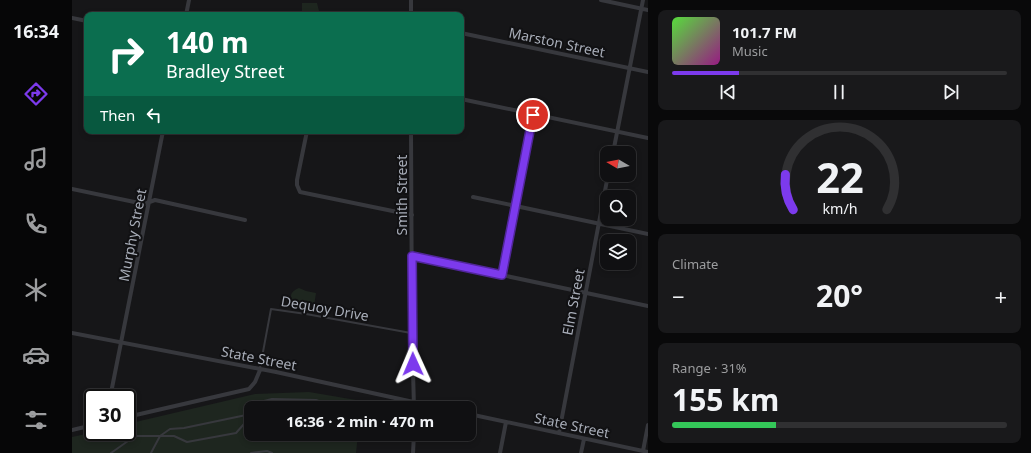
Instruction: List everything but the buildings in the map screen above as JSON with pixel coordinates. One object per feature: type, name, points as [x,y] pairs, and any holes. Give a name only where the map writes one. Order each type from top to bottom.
[{"type":"street","points":[[187,12],[189,0]]},
{"type":"street","points":[[411,0],[411,12]]},
{"type":"street","points":[[600,0],[648,10]]},
{"type":"street","points":[[614,146],[643,0]]},
{"type":"street","points":[[72,18],[84,20]]},
{"type":"street","name":"Marston Street","points":[[464,34],[648,72]]},
{"type":"street","points":[[464,100],[648,138]]},
{"type":"street","points":[[502,275],[533,115]]},
{"type":"street","name":"Murphy Street","points":[[112,389],[162,134]]},
{"type":"street","points":[[306,134],[296,185],[300,192],[412,215]]},
{"type":"street","name":"Smith Street","points":[[411,134],[412,333],[414,401]]},
{"type":"street","name":"Elm Street","points":[[559,434],[607,182]]},
{"type":"street","points":[[72,189],[144,204],[155,200],[245,220]]},
{"type":"street","points":[[473,197],[648,234]]},
{"type":"street","points":[[412,256],[648,306]]},
{"type":"street","name":"State Street","points":[[72,333],[409,401]]},
{"type":"street","points":[[136,415],[249,389],[255,382],[260,370]]},
{"type":"street","name":"State Street","points":[[476,416],[648,452]]},
{"type":"street","points":[[500,453],[506,422]]},
{"type":"street","points":[[643,450],[648,425]]},
{"type":"street","points":[[72,429],[84,427]]},
{"type":"street","points":[[581,453],[584,439]]},
{"type":"street","points":[[413,453],[414,441]]},
{"type":"lane","name":"Dequoy Drive","points":[[260,370],[271,310],[306,314],[412,333]]},
{"type":"lane","points":[[264,401],[272,399],[319,401]]},
{"type":"lane","points":[[152,453],[160,436],[170,429],[184,428],[244,416]]},
{"type":"lane","points":[[111,453],[135,436],[174,436],[187,442],[236,433],[244,423]]},
{"type":"lane","points":[[251,453],[267,451],[272,453]]},
{"type":"shaded area","points":[[302,3],[317,3],[319,12],[302,12]]},
{"type":"shaded area","points":[[299,288],[316,293],[314,306],[298,306],[295,304],[291,299],[291,294]]},
{"type":"shaded area","points":[[309,392],[362,401],[244,401],[244,441],[357,441],[356,453],[72,453],[72,437],[84,434],[84,441],[136,441],[136,422],[255,394]]},
{"type":"route","points":[[413,364],[412,256],[502,275],[533,115]]}]
